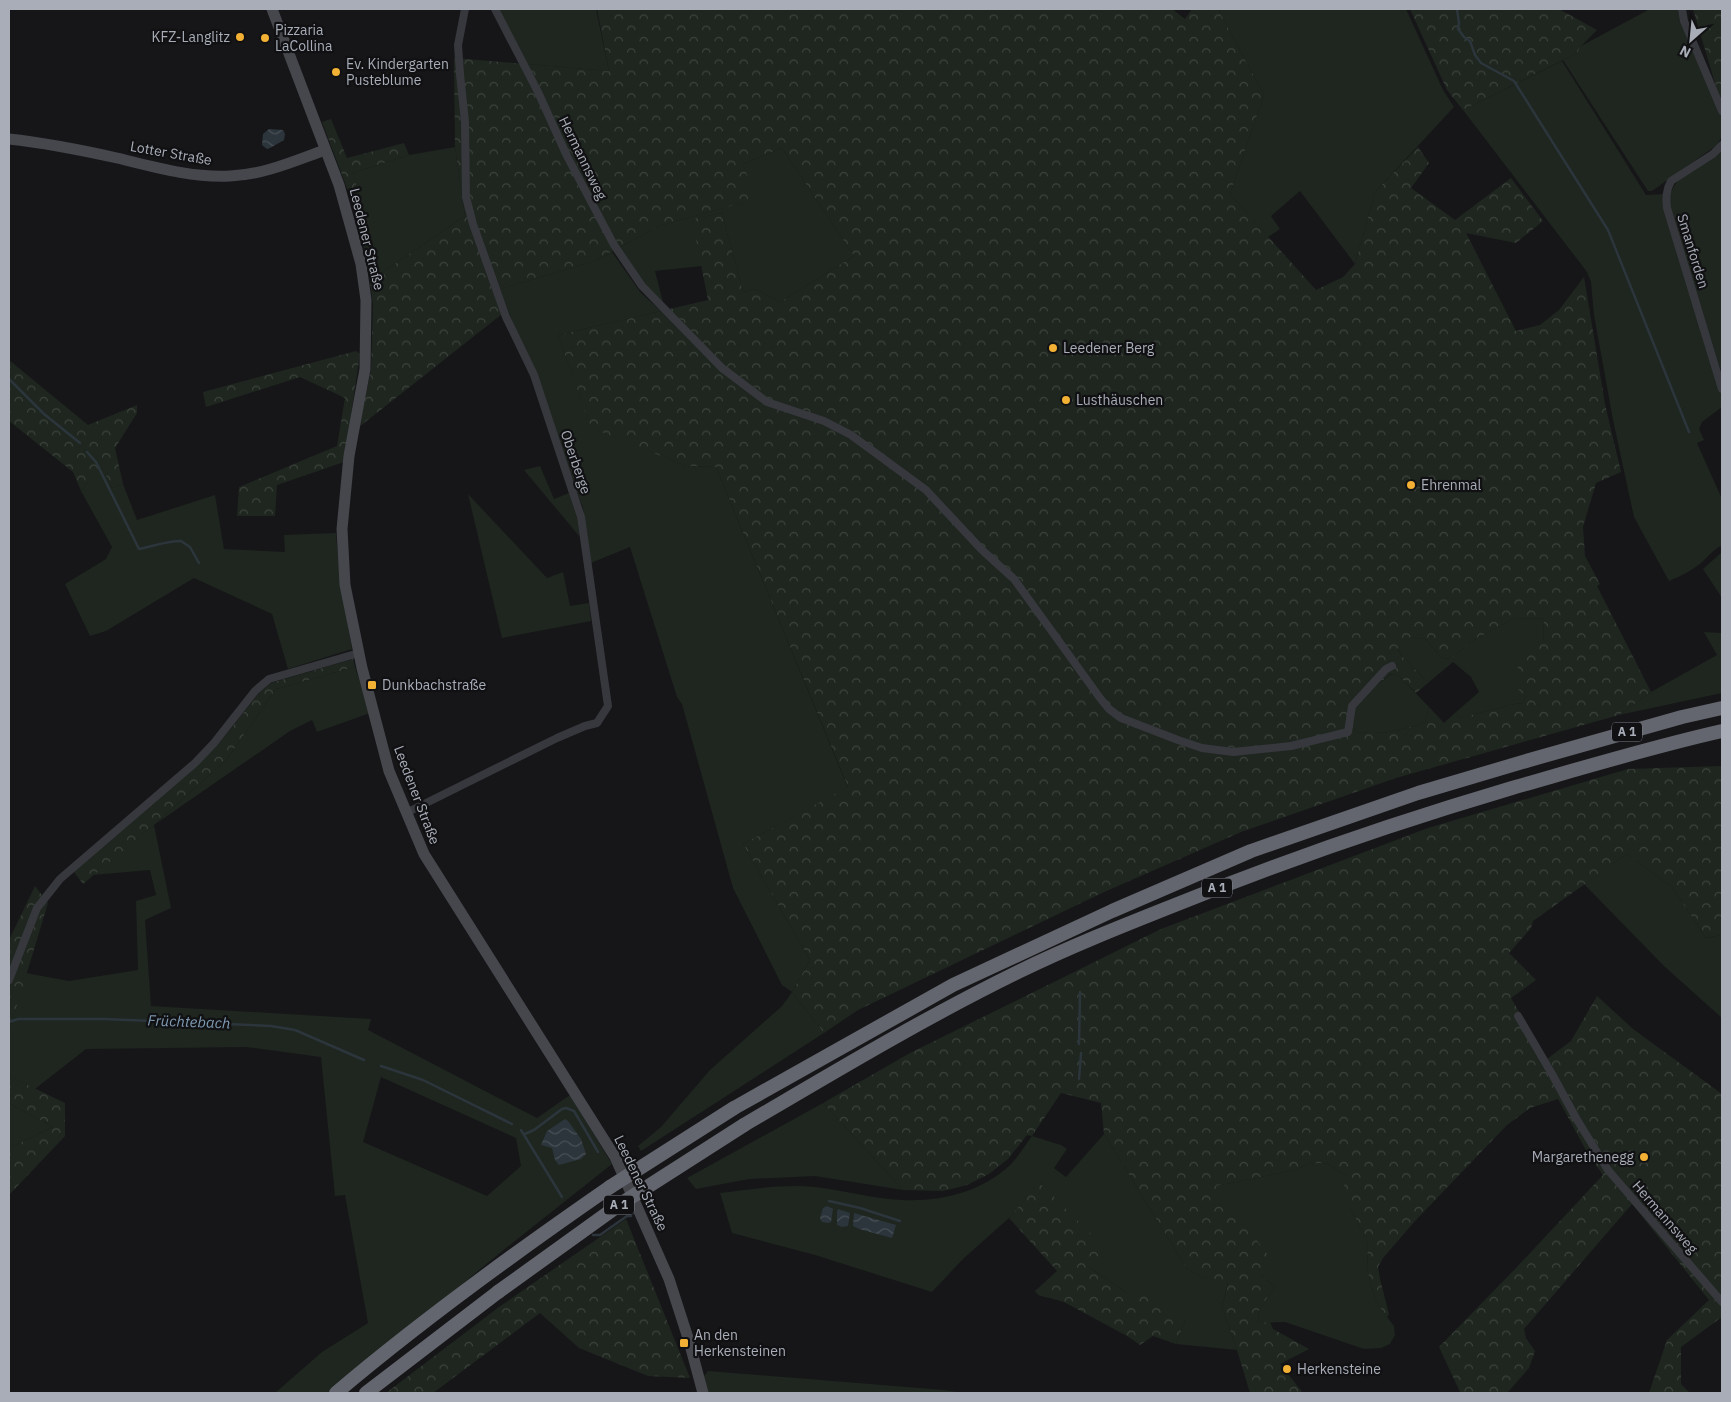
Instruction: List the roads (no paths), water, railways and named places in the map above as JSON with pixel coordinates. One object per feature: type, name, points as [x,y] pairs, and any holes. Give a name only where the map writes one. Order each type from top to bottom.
[{"type":"highway","name":"A 1","points":[[336,1393],[486,1275],[610,1187],[734,1108],[953,985],[1112,911],[1251,851],[1418,793],[1533,758],[1722,708]]},
{"type":"highway","name":"A 1","points":[[366,1393],[498,1292],[619,1205],[744,1125],[843,1066],[929,1018],[1020,971],[1264,869],[1426,813],[1661,744],[1722,731]]},
{"type":"street","name":"Leedener Straße","points":[[272,9],[348,214],[361,264],[366,300],[364,369],[349,456],[342,529],[345,585],[359,652],[389,771],[424,854],[614,1157],[669,1279],[690,1341],[703,1393]]},
{"type":"street","name":"Oberberge","points":[[406,813],[557,738],[597,723],[608,706],[581,517],[534,375],[506,317],[473,224],[466,197],[465,122],[458,45],[465,9]]},
{"type":"street","name":"Hermannsweg","points":[[495,9],[538,92],[567,156],[614,245],[642,286],[722,368],[767,402],[824,421],[851,435],[926,490],[982,550],[1014,580],[1100,698],[1121,718],[1202,748],[1233,752],[1291,746],[1348,732],[1352,706],[1386,669],[1392,666]]},
{"type":"street","points":[[1682,9],[1684,21],[1722,111]]},
{"type":"street","name":"Lotter Straße","points":[[9,139],[60,146],[165,170],[201,176],[252,174],[325,150]]},
{"type":"street","name":"Smanforden","points":[[1722,145],[1713,154],[1671,181],[1666,197],[1667,208],[1722,389]]},
{"type":"street","points":[[9,980],[37,908],[52,888],[195,762],[214,743],[255,691],[269,679],[359,652]]},
{"type":"street","name":"Hermannsweg","points":[[1518,1016],[1608,1170],[1722,1302]]},
{"type":"water","points":[[269,129],[283,130],[285,134],[284,140],[267,149],[262,145],[263,134]]},
{"type":"water","points":[[565,1119],[581,1139],[586,1154],[581,1159],[559,1165],[555,1160],[552,1148],[541,1145],[547,1131]]},
{"type":"water","points":[[827,1206],[833,1209],[831,1222],[828,1223],[822,1222],[820,1218],[823,1208]]},
{"type":"water","points":[[838,1209],[850,1213],[848,1226],[842,1227],[837,1225]]},
{"type":"water","points":[[854,1213],[896,1225],[892,1238],[853,1226]]},
{"type":"waterway","points":[[1457,9],[1458,29],[1470,41],[1475,55],[1481,63],[1514,81],[1608,230],[1689,432]]},
{"type":"waterway","points":[[9,379],[44,414],[80,443]]},
{"type":"waterway","points":[[87,452],[96,462],[139,549],[181,541],[190,547],[199,563]]},
{"type":"waterway","points":[[1079,1044],[1080,992]]},
{"type":"waterway","name":"Früchtebach","points":[[9,1022],[18,1019],[104,1019],[271,1026],[295,1030],[364,1060]]},
{"type":"waterway","points":[[1079,1079],[1081,1053]]},
{"type":"waterway","name":"Früchtebach","points":[[381,1066],[423,1080],[512,1124]]},
{"type":"waterway","points":[[525,1134],[566,1108],[574,1111],[598,1152]]},
{"type":"waterway","name":"Früchtebach","points":[[521,1130],[562,1197]]},
{"type":"waterway","points":[[829,1201],[860,1208],[900,1221]]},
{"type":"waterway","name":"Früchtebach","points":[[593,1235],[600,1235],[627,1216],[631,1216]]},
{"type":"place","name":"KFZ-Langlitz","points":[[240,37]]},
{"type":"place","name":"Pizzaria LaCollina","points":[[265,38]]},
{"type":"place","name":"Ev. Kindergarten Pusteblume","points":[[336,72]]},
{"type":"place","name":"Leedener Berg","points":[[1053,348]]},
{"type":"place","name":"Lusthäuschen","points":[[1066,400]]},
{"type":"place","name":"Ehrenmal","points":[[1411,485]]},
{"type":"place","name":"Dunkbachstraße","points":[[372,685]]},
{"type":"place","name":"Margarethenegg","points":[[1644,1157]]},
{"type":"place","name":"An den Herkensteinen","points":[[684,1343]]},
{"type":"place","name":"Herkensteine","points":[[1287,1369]]}]
